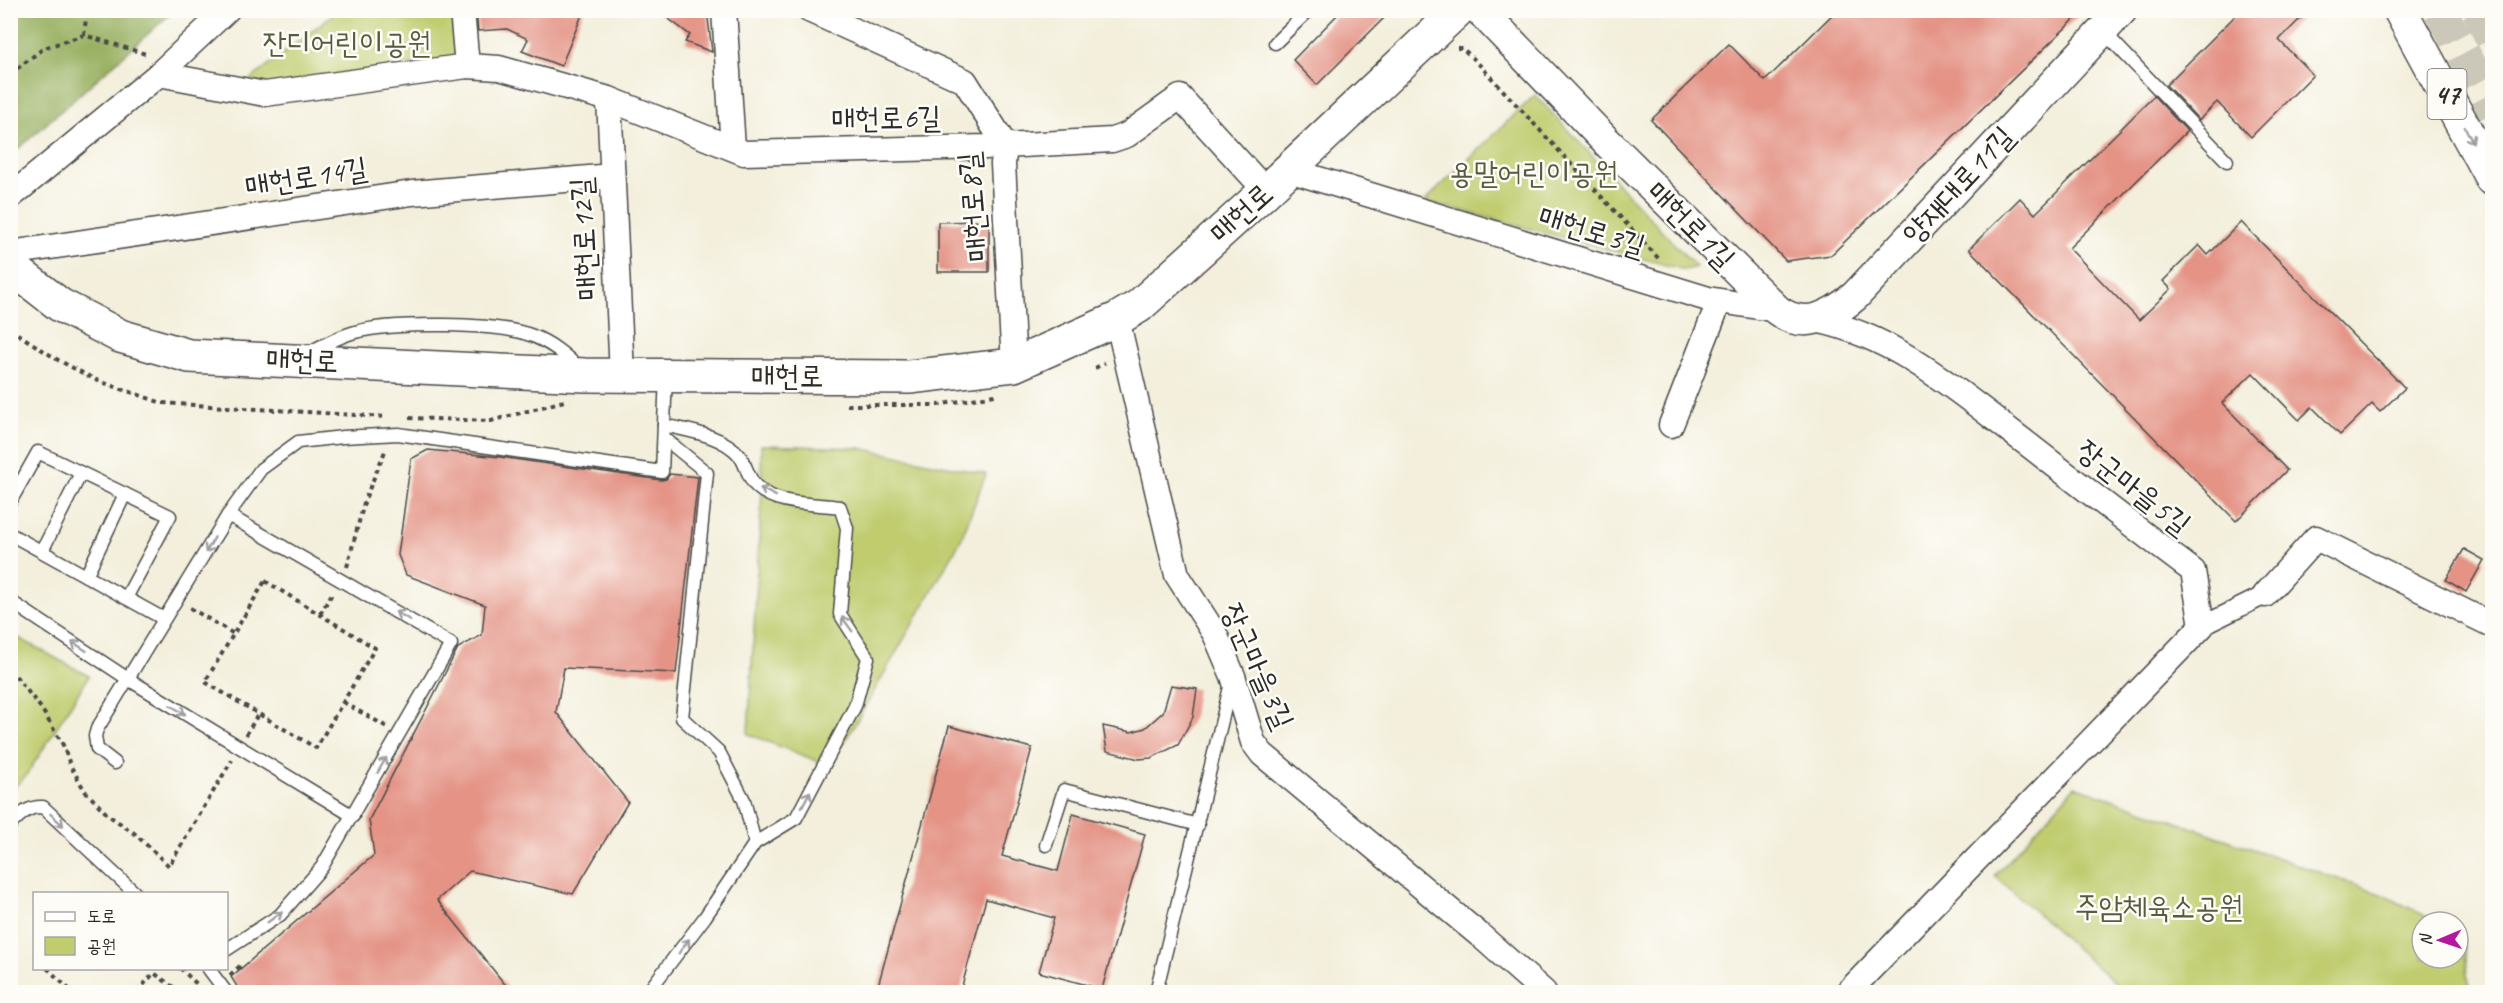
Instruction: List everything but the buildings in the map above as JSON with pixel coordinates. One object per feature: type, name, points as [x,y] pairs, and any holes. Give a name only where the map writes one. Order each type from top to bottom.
[{"type":"main road","name":"47","points":[[2400,10],[2493,179]]},
{"type":"main road","name":"매헌로","points":[[10,266],[60,305],[120,336],[189,356],[585,375],[909,377],[1014,365],[1118,319],[1138,306],[1460,12]]},
{"type":"street","points":[[10,197],[165,66],[227,10]]},
{"type":"street","points":[[462,10],[466,66]]},
{"type":"street","points":[[724,10],[733,148]]},
{"type":"street","name":"매헌로8길","points":[[809,10],[965,81],[1005,145],[1003,164],[1014,365]]},
{"type":"street","name":"매헌로1길","points":[[1460,12],[1605,140],[1777,310]]},
{"type":"street","name":"양재대로11길","points":[[1815,320],[1830,315],[1855,296],[2113,21]]},
{"type":"street","name":"매헌로6길","points":[[165,66],[265,94],[466,66],[499,68],[609,99],[744,153],[1112,140],[1127,135],[1180,97],[1277,181]]},
{"type":"street","name":"매헌로12길","points":[[609,99],[622,375]]},
{"type":"street","name":"매헌로14길","points":[[10,253],[412,193],[612,176]]},
{"type":"street","name":"매헌로3길","points":[[1277,181],[1719,302],[1777,310]]},
{"type":"street","points":[[1671,425],[1719,302]]},
{"type":"street","points":[[1777,310],[1797,320],[1815,320]]},
{"type":"street","name":"장군마을3길","points":[[1118,319],[1177,575],[1215,634],[1233,676],[1253,742],[1262,754],[1482,937],[1544,993]]},
{"type":"street","name":"장군마을5길","points":[[1815,320],[1836,324],[1885,345],[1943,379],[2193,572],[2202,626]]},
{"type":"street","points":[[1848,993],[2202,626],[2265,595],[2316,538],[2493,625]]},
{"type":"lane","points":[[1275,43],[1309,10]]},
{"type":"lane","points":[[2113,21],[2227,161]]},
{"type":"lane","points":[[292,360],[355,332],[386,328],[498,327],[532,336],[560,350],[585,375]]},
{"type":"lane","points":[[116,763],[97,749],[95,736],[228,515],[261,469],[298,442],[398,434],[662,472],[666,375]]},
{"type":"lane","points":[[664,431],[707,473],[682,718],[719,752],[744,800],[755,843]]},
{"type":"lane","points":[[648,993],[705,917],[755,843],[796,818],[855,706],[868,658],[840,614],[847,528],[840,507],[813,503],[792,504],[756,485],[732,446],[694,432],[664,431]]},
{"type":"lane","points":[[10,502],[38,452],[170,516],[126,598]]},
{"type":"lane","points":[[42,551],[81,473]]},
{"type":"lane","points":[[86,576],[125,494]]},
{"type":"lane","points":[[228,515],[451,644],[322,867],[280,915],[228,949]]},
{"type":"lane","points":[[10,534],[164,620]]},
{"type":"lane","points":[[10,601],[128,679],[353,816]]},
{"type":"lane","points":[[1156,993],[1233,676]]},
{"type":"lane","points":[[1047,845],[1064,790],[1198,825]]},
{"type":"lane","points":[[10,825],[34,806],[43,807],[134,892]]},
{"type":"lane","points":[[208,970],[226,993]]},
{"type":"path","points":[[84,35],[87,10]]},
{"type":"path","points":[[10,74],[44,48],[84,35],[154,56],[165,66]]},
{"type":"path","points":[[1450,55],[1457,48],[1462,48],[1475,60],[1662,263]]},
{"type":"path","points":[[320,614],[351,559],[365,499],[388,446],[398,434]]},
{"type":"path","points":[[265,581],[320,614],[375,648],[316,748],[257,716],[205,682],[265,581]]},
{"type":"path","points":[[177,599],[234,634]]},
{"type":"path","points":[[10,669],[52,727],[85,791],[108,815],[134,832],[168,866],[257,716]]},
{"type":"path","points":[[343,702],[399,734]]},
{"type":"path","points":[[48,970],[72,993]]},
{"type":"path","points":[[181,970],[203,990]]},
{"type":"path","points":[[138,993],[154,973],[180,993]]},
{"type":"green space","points":[[11,10],[174,10],[174,11],[11,155]]},
{"type":"green space","name":"잔디어린이공원","points":[[337,11],[458,11],[461,57],[268,87],[245,84]]},
{"type":"green space","name":"용말어린이공원","points":[[1535,95],[1696,267],[1685,270],[1425,201]]},
{"type":"green space","points":[[761,445],[859,448],[986,474],[960,542],[844,743],[822,763],[748,734],[762,490]]},
{"type":"green space","points":[[11,634],[89,676],[26,776],[11,790]]},
{"type":"green space","name":"주암체육소공원","points":[[2075,786],[2386,896],[2413,910],[2410,910],[2410,970],[2467,970],[2470,990],[2125,992],[1995,876]]},
{"type":"tunnel","points":[[2440,10],[2471,67],[2492,114]]},
{"type":"tunnel","points":[[2478,10],[2492,39]]}]
